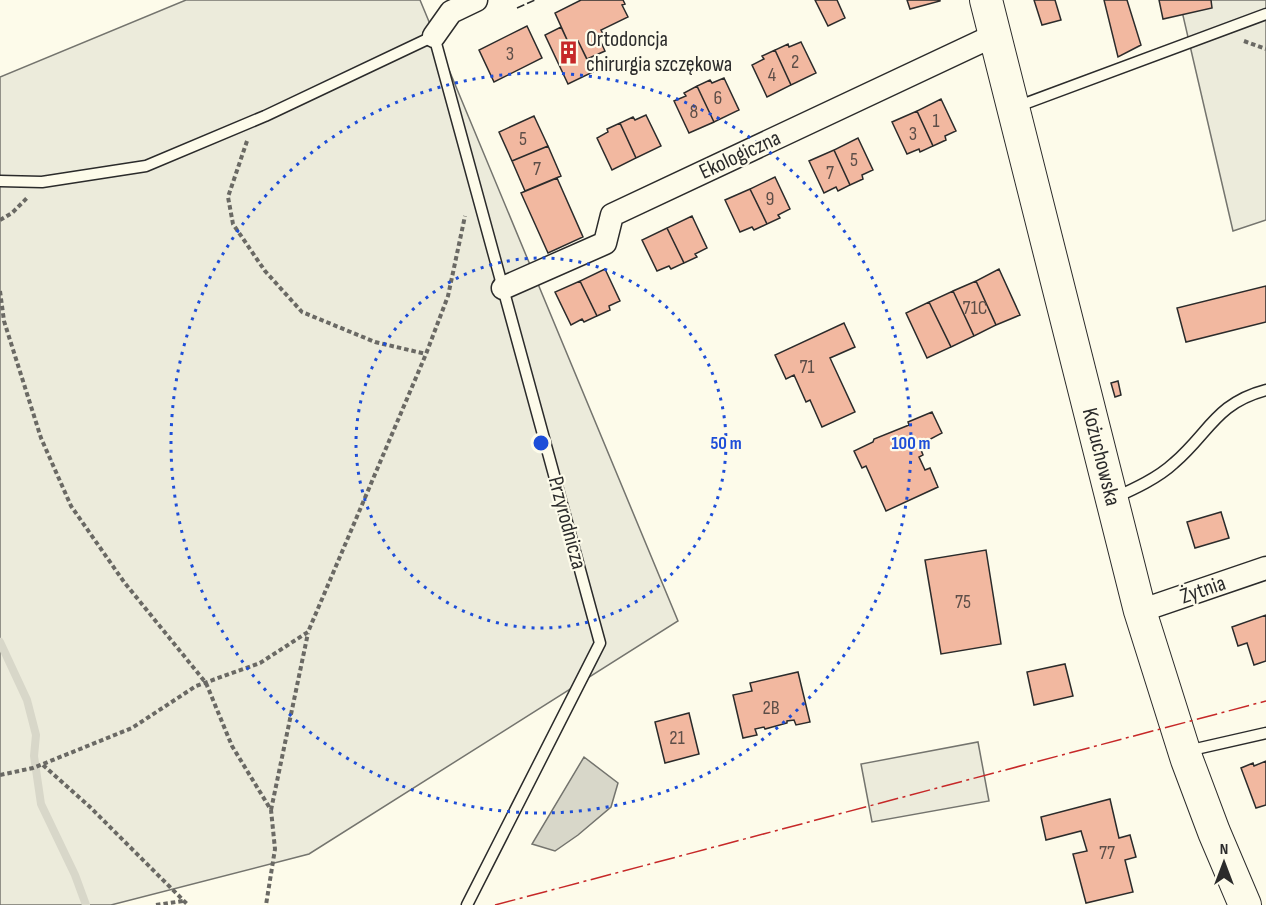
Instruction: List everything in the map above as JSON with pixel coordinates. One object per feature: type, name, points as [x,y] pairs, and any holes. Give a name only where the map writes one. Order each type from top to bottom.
[{"type":"main road","name":"Kożuchowska","points":[[986,0],[1140,611],[1184,752],[1245,905]]},
{"type":"street","points":[[434,36],[451,12],[474,0]]},
{"type":"street","name":"Ekologiczna","points":[[503,288],[605,243],[612,215],[995,35]]},
{"type":"street","name":"Żytnia","points":[[1140,611],[1266,568]]},
{"type":"lane","points":[[1013,108],[1266,14]]},
{"type":"lane","points":[[0,182],[42,182],[146,166],[265,116],[434,36]]},
{"type":"lane","name":"Przyrodnicza","points":[[434,36],[600,643],[467,905]]},
{"type":"lane","points":[[1111,499],[1133,489],[1174,464],[1216,417],[1245,396],[1266,390]]},
{"type":"lane","points":[[1184,752],[1266,733]]},
{"type":"path","points":[[265,116],[249,136],[228,197],[233,224],[265,271],[302,312],[375,342],[426,354]]},
{"type":"path","points":[[266,905],[275,849],[271,810],[308,632],[426,354],[448,296],[473,178]]},
{"type":"path","points":[[0,220],[12,213],[42,182]]},
{"type":"path","points":[[0,291],[4,321],[41,438],[71,506],[124,582],[206,683],[232,746],[271,810]]},
{"type":"path","points":[[0,775],[33,768],[132,728],[196,686],[260,663],[308,632]]},
{"type":"path","points":[[41,765],[90,807],[188,905]]},
{"type":"path","points":[[156,905],[183,901]]},
{"type":"shaded area","points":[[186,0],[420,0],[678,621],[309,854],[111,905],[0,905],[0,77]]},
{"type":"shaded area","points":[[1197,0],[1266,0],[1266,220],[1233,231],[1181,7]]},
{"type":"shaded area","points":[[978,742],[989,801],[872,822],[861,764]]},
{"type":"shaded area","points":[[584,757],[618,783],[611,807],[555,851],[532,844]]},
{"type":"building","points":[[581,0],[623,0],[625,4],[622,5],[628,17],[601,30],[604,36],[599,38],[605,51],[587,59],[578,41],[569,44],[555,13]]},
{"type":"building","points":[[815,0],[837,0],[845,18],[828,26]]},
{"type":"building","points":[[907,0],[940,0],[940,1],[910,9]]},
{"type":"building","points":[[1034,0],[1055,0],[1061,20],[1042,25]]},
{"type":"building","points":[[1104,0],[1127,0],[1141,45],[1118,57]]},
{"type":"building","points":[[1159,0],[1211,0],[1212,8],[1163,19]]},
{"type":"building","points":[[527,26],[542,58],[494,82],[479,50]]},
{"type":"building","name":"Ortodoncja chirurgia szczękowa","points":[[561,27],[569,44],[578,41],[593,72],[568,84],[545,35]]},
{"type":"building","points":[[801,42],[816,73],[791,85],[775,50],[788,44],[789,47]]},
{"type":"building","points":[[775,50],[791,85],[767,97],[752,65],[764,59],[762,56]]},
{"type":"building","points":[[724,78],[739,110],[714,122],[697,86],[710,80],[712,83]]},
{"type":"building","points":[[697,86],[714,122],[689,133],[674,101],[686,96],[684,93]]},
{"type":"building","points":[[941,99],[956,131],[945,136],[946,140],[933,146],[917,111]]},
{"type":"building","points":[[917,111],[933,146],[920,152],[919,149],[907,154],[892,122]]},
{"type":"building","points":[[646,115],[661,146],[636,158],[620,123],[633,117],[635,120]]},
{"type":"building","points":[[534,116],[548,146],[512,161],[499,132]]},
{"type":"building","points":[[620,123],[636,158],[612,170],[597,138],[608,132],[607,129]]},
{"type":"building","points":[[858,138],[873,170],[862,175],[863,179],[850,185],[834,150]]},
{"type":"building","points":[[548,146],[561,176],[525,191],[512,161]]},
{"type":"building","points":[[834,150],[850,185],[838,191],[836,187],[824,193],[809,161]]},
{"type":"building","points":[[775,177],[790,209],[778,215],[780,218],[767,224],[750,189]]},
{"type":"building","points":[[557,178],[583,237],[548,253],[521,193]]},
{"type":"building","points":[[750,189],[767,224],[754,230],[752,227],[740,232],[725,200]]},
{"type":"building","points":[[692,216],[707,248],[695,254],[697,257],[684,263],[667,228]]},
{"type":"building","points":[[667,228],[684,263],[671,269],[669,266],[657,271],[642,240]]},
{"type":"building","points":[[605,269],[620,301],[609,306],[610,310],[597,316],[580,281]]},
{"type":"building","points":[[999,269],[1020,315],[996,325],[976,281]]},
{"type":"building","points":[[580,281],[597,316],[584,322],[582,319],[571,325],[555,292]]},
{"type":"building","points":[[976,281],[996,325],[974,336],[953,291]]},
{"type":"building","points":[[1266,286],[1266,322],[1186,342],[1177,308]]},
{"type":"building","points":[[953,291],[974,336],[951,347],[929,302]]},
{"type":"building","points":[[929,302],[951,347],[927,358],[906,313]]},
{"type":"building","points":[[844,323],[855,347],[830,358],[855,412],[822,427],[810,400],[806,402],[794,375],[786,379],[775,355]]},
{"type":"building","points":[[1118,381],[1121,395],[1115,397],[1111,383]]},
{"type":"building","points":[[932,412],[942,433],[919,445],[923,455],[919,457],[925,470],[930,468],[938,487],[886,511],[866,466],[862,468],[854,451]]},
{"type":"building","points":[[1221,512],[1229,538],[1195,548],[1187,522]]},
{"type":"building","points":[[986,550],[1001,644],[941,654],[925,560]]},
{"type":"building","points":[[1266,615],[1266,661],[1254,665],[1247,643],[1238,646],[1232,627]]},
{"type":"building","points":[[1065,664],[1073,696],[1034,705],[1027,672]]},
{"type":"building","points":[[798,672],[810,722],[796,725],[794,720],[787,721],[787,723],[765,729],[764,727],[755,729],[757,735],[743,738],[733,695],[752,691],[750,683]]},
{"type":"building","points":[[689,713],[699,754],[665,763],[655,722]]},
{"type":"building","points":[[1266,761],[1266,805],[1256,808],[1241,768]]},
{"type":"building","points":[[1110,799],[1119,838],[1130,835],[1136,857],[1125,860],[1133,892],[1086,903],[1073,854],[1087,851],[1081,831],[1046,840],[1041,817]]},
{"type":"waterway","points":[[0,642],[27,700],[36,735],[34,756],[41,804],[75,875],[86,905]]},
{"type":"fence","points":[[517,8],[535,0]]},
{"type":"power","points":[[495,905],[1266,701]]},
{"type":"place","name":"Ortodoncja chirurgia szczękowa","points":[[568,52]]}]
